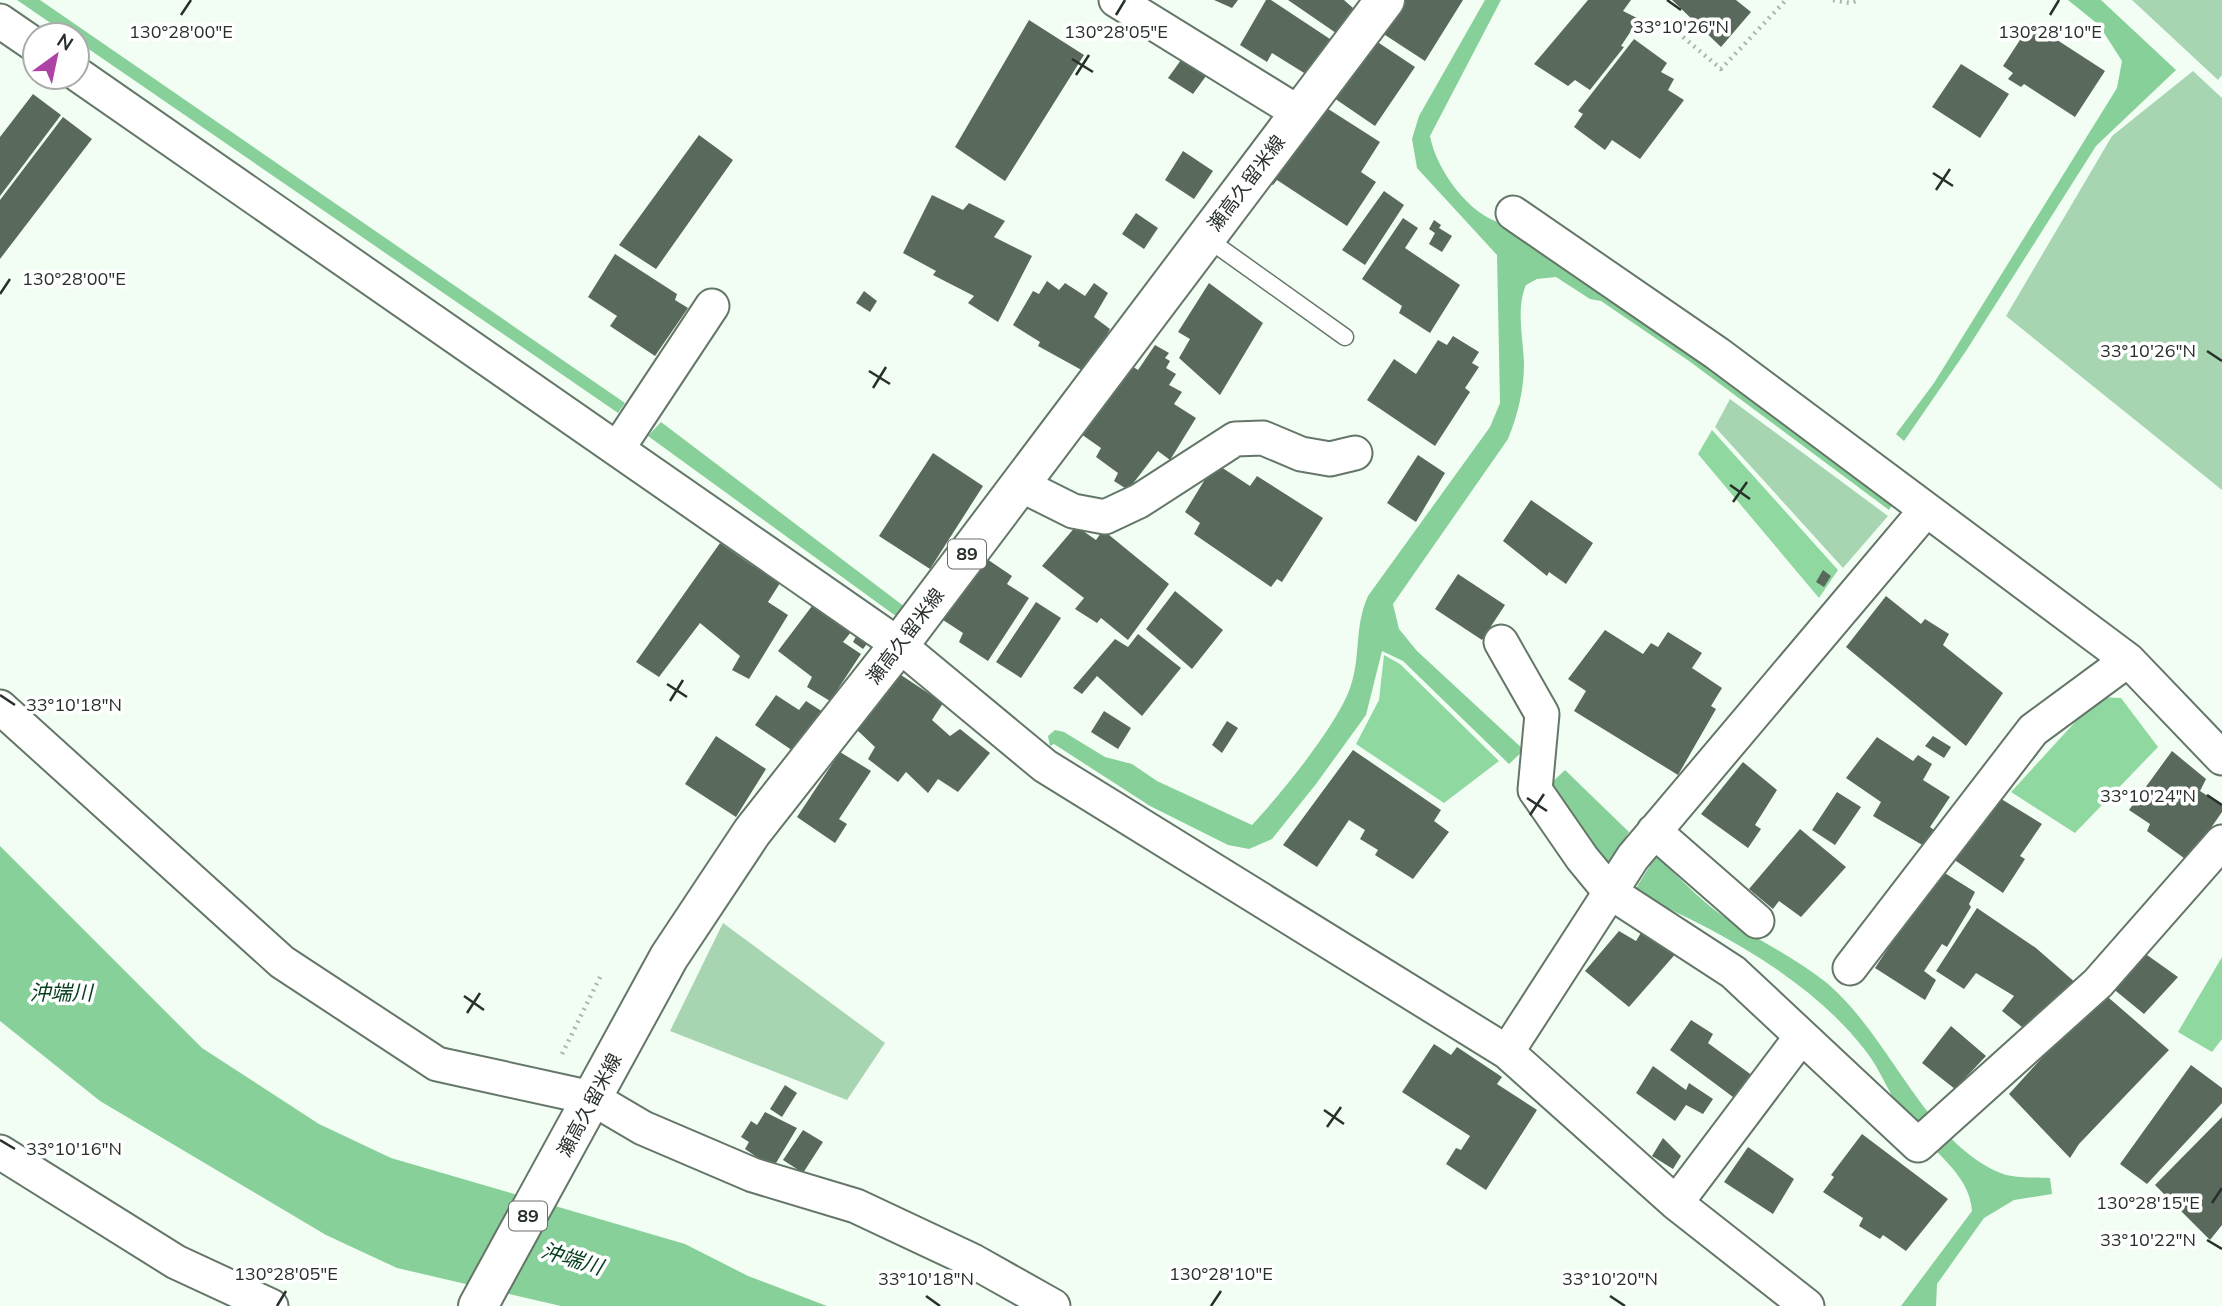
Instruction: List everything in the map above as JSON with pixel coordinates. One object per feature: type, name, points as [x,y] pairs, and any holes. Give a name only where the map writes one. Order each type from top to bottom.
[{"type":"main road","name":"瀬高久留米線","points":[[478,1306],[669,957],[752,832],[899,645],[1385,0]]},
{"type":"street","points":[[1116,0],[1299,113]]},
{"type":"street","points":[[0,21],[21,35]]},
{"type":"street","points":[[91,84],[899,645],[1045,766],[1507,1052],[1676,1203],[1807,1306]]},
{"type":"street","points":[[1513,213],[1718,354],[2128,660],[2222,758]]},
{"type":"street","points":[[618,448],[712,306]]},
{"type":"street","points":[[1019,484],[1073,511],[1105,517],[1139,501],[1235,439],[1263,438],[1301,454],[1330,459],[1355,453]]},
{"type":"street","points":[[1507,1052],[1610,892],[1654,831],[1926,510]]},
{"type":"street","points":[[1501,642],[1542,714],[1535,790],[1582,858],[1610,892],[1733,972],[1918,1145],[2098,983],[2222,842]]},
{"type":"street","points":[[1850,968],[2033,730],[2128,660]]},
{"type":"street","points":[[0,707],[282,962],[437,1064],[545,1087],[585,1112],[643,1128],[753,1175],[856,1206],[973,1261],[1053,1306]]},
{"type":"street","points":[[1654,831],[1757,921]]},
{"type":"street","points":[[1676,1203],[1801,1037]]},
{"type":"street","points":[[0,1152],[176,1262],[271,1306]]},
{"type":"lane","points":[[1205,237],[1345,337]]},
{"type":"path","points":[[1683,37],[1721,69],[1786,0]]},
{"type":"path","points":[[1833,0],[1850,3],[1859,0]]},
{"type":"path","points":[[545,1087],[602,973]]},
{"type":"shaded area","points":[[2132,0],[2222,0],[2222,75],[2218,80]]},
{"type":"shaded area","points":[[2193,71],[2222,98],[2222,490],[2006,316],[2112,136]]},
{"type":"shaded area","points":[[1730,399],[1888,516],[1843,568],[1715,427]]},
{"type":"shaded area","points":[[1712,430],[1838,570],[1819,598],[1698,454]]},
{"type":"shaded area","points":[[1384,655],[1400,664],[1499,761],[1444,803],[1356,744],[1379,700]]},
{"type":"shaded area","points":[[2098,697],[2121,698],[2158,747],[2075,833],[2011,792]]},
{"type":"shaded area","points":[[723,923],[885,1043],[847,1100],[670,1031]]},
{"type":"shaded area","points":[[2222,957],[2222,1039],[2212,1052],[2178,1032]]},
{"type":"water","points":[[17,0],[40,0],[70,21],[48,21]]},
{"type":"water","points":[[1485,0],[1501,0],[1430,136],[1439,163],[1456,189],[1479,212],[1504,224],[1896,498],[1889,510],[1689,361],[1601,301],[1590,299],[1556,277],[1537,279],[1526,285],[1521,303],[1523,383],[1508,439],[1393,604],[1399,629],[1417,651],[1524,750],[1509,764],[1403,661],[1382,651],[1366,715],[1316,784],[1272,839],[1249,849],[1228,845],[1150,806],[1054,744],[1050,746],[1048,736],[1055,730],[1064,732],[1105,757],[1132,764],[1157,781],[1252,825],[1293,777],[1335,718],[1354,674],[1361,619],[1368,596],[1490,427],[1500,403],[1497,255],[1417,168],[1412,139],[1419,116]]},
{"type":"water","points":[[2068,0],[2101,0],[2176,70],[2096,146],[1966,351],[1904,441],[1896,434],[1934,383],[2117,88],[2122,61],[2099,25]]},
{"type":"water","points":[[91,35],[625,403],[618,413],[91,51]]},
{"type":"water","points":[[661,422],[905,607],[897,616],[893,614],[648,436]]},
{"type":"water","points":[[1565,770],[1629,832],[1606,868],[1547,787]]},
{"type":"water","name":"沖端川","points":[[0,846],[202,1048],[319,1124],[391,1158],[685,1244],[748,1276],[827,1306],[561,1306],[397,1268],[326,1235],[100,1101],[0,1021]]},
{"type":"water","points":[[1656,856],[1720,914],[1811,971],[1846,1001],[1926,1109],[1947,1134],[1971,1156],[2004,1174],[2050,1178],[2052,1194],[2014,1200],[1984,1218],[1937,1284],[1936,1306],[1901,1306],[1972,1211],[1964,1184],[1906,1118],[1865,1050],[1843,1024],[1818,1001],[1791,979],[1732,941],[1639,895],[1636,888]]},
{"type":"building","points":[[1214,0],[1238,0],[1232,8]]},
{"type":"building","points":[[1266,0],[1271,0],[1333,41],[1309,76],[1272,53],[1267,62],[1240,45]]},
{"type":"building","points":[[1288,0],[1344,0],[1353,8],[1336,33]]},
{"type":"building","points":[[1400,0],[1463,0],[1425,61],[1382,33]]},
{"type":"building","points":[[1588,0],[1631,0],[1623,11],[1639,19],[1621,46],[1624,47],[1590,90],[1575,80],[1568,86],[1534,64]]},
{"type":"building","points":[[1672,0],[1736,0],[1751,12],[1721,47]]},
{"type":"building","points":[[1029,20],[1084,55],[1005,181],[955,147]]},
{"type":"building","points":[[2031,23],[2105,71],[2075,117],[2024,84],[2021,87],[2008,79],[2013,73],[2003,66]]},
{"type":"building","points":[[1373,39],[1415,67],[1375,126],[1334,98]]},
{"type":"building","points":[[1634,39],[1667,63],[1661,72],[1674,79],[1668,90],[1684,100],[1640,159],[1612,140],[1605,150],[1574,127],[1583,114],[1578,111]]},
{"type":"building","points":[[1181,60],[1206,76],[1193,94],[1168,78]]},
{"type":"building","points":[[1961,64],[2009,94],[1980,138],[1932,107]]},
{"type":"building","points":[[33,94],[61,115],[0,196],[0,137]]},
{"type":"building","points":[[1322,105],[1380,142],[1361,172],[1376,182],[1347,226],[1277,180],[1273,185],[1269,183]]},
{"type":"building","points":[[63,117],[92,139],[0,259],[0,200]]},
{"type":"building","points":[[699,135],[733,160],[656,269],[619,245]]},
{"type":"building","points":[[1183,151],[1213,171],[1194,199],[1165,180]]},
{"type":"building","points":[[1384,191],[1404,205],[1365,265],[1342,250]]},
{"type":"building","points":[[932,195],[963,210],[969,203],[1005,221],[994,237],[1032,256],[998,322],[968,303],[974,296],[933,275],[936,271],[903,253]]},
{"type":"building","points":[[1136,213],[1158,228],[1144,249],[1122,234]]},
{"type":"building","points":[[1403,218],[1418,228],[1405,248],[1460,285],[1430,333],[1399,313],[1402,306],[1362,279]]},
{"type":"building","points":[[1434,220],[1441,225],[1439,228],[1452,236],[1442,252],[1429,244],[1435,233],[1429,229]]},
{"type":"building","points":[[615,254],[677,294],[675,300],[688,308],[655,356],[610,326],[617,316],[588,297]]},
{"type":"building","points":[[1047,281],[1059,290],[1065,283],[1085,296],[1094,283],[1108,293],[1094,317],[1110,329],[1087,373],[1038,346],[1040,342],[1013,325],[1033,291],[1039,294]]},
{"type":"building","points":[[1209,283],[1263,323],[1220,395],[1179,358],[1190,339],[1178,332]]},
{"type":"building","points":[[864,291],[877,301],[870,312],[856,303]]},
{"type":"building","points":[[1453,336],[1479,352],[1472,363],[1479,367],[1465,388],[1470,392],[1435,446],[1367,400],[1394,359],[1416,374],[1438,340],[1447,345]]},
{"type":"building","points":[[1155,345],[1169,353],[1165,358],[1170,361],[1166,368],[1176,374],[1169,385],[1182,392],[1174,404],[1196,418],[1170,460],[1158,451],[1128,490],[1114,481],[1118,473],[1096,457],[1101,448],[1081,434],[1130,365],[1138,370]]},
{"type":"building","points":[[933,453],[983,486],[930,569],[879,536]]},
{"type":"building","points":[[1418,455],[1445,473],[1416,522],[1387,503]]},
{"type":"building","points":[[1215,463],[1250,486],[1257,476],[1323,518],[1282,582],[1277,579],[1271,587],[1194,534],[1200,523],[1185,512]]},
{"type":"building","points":[[1531,500],[1593,543],[1566,584],[1549,572],[1547,576],[1503,541]]},
{"type":"building","points":[[1076,526],[1096,540],[1103,530],[1169,584],[1128,640],[1101,618],[1097,623],[1075,609],[1084,598],[1042,566]]},
{"type":"building","points":[[720,543],[753,566],[755,562],[782,580],[768,602],[788,615],[749,679],[732,670],[740,656],[700,623],[659,677],[636,662]]},
{"type":"building","points":[[984,557],[1012,576],[1007,584],[1029,598],[988,661],[959,642],[963,633],[943,620]]},
{"type":"building","points":[[1823,570],[1831,576],[1824,587],[1816,582]]},
{"type":"building","points":[[1458,574],[1505,605],[1482,640],[1435,609]]},
{"type":"building","points":[[1175,591],[1223,630],[1192,669],[1146,629]]},
{"type":"building","points":[[1886,596],[1921,624],[1925,619],[1949,634],[1943,645],[2003,693],[1966,746],[1846,647]]},
{"type":"building","points":[[1036,602],[1061,618],[1021,678],[996,662]]},
{"type":"building","points":[[812,606],[851,632],[843,642],[861,654],[830,701],[807,687],[812,677],[778,651]]},
{"type":"building","points":[[1605,630],[1643,654],[1651,643],[1658,647],[1668,632],[1702,653],[1692,668],[1722,688],[1711,706],[1716,709],[1678,775],[1574,711],[1586,691],[1568,679]]},
{"type":"building","points":[[858,633],[870,640],[863,649],[853,642]]},
{"type":"building","points":[[1138,634],[1181,668],[1142,716],[1097,676],[1082,694],[1073,688],[1115,639],[1128,647]]},
{"type":"building","points":[[895,671],[943,703],[932,720],[950,736],[960,729],[990,753],[958,792],[938,779],[928,793],[906,772],[898,782],[868,759],[875,747],[857,730]]},
{"type":"building","points":[[776,695],[799,710],[806,701],[823,712],[796,753],[755,725]]},
{"type":"building","points":[[1104,711],[1131,728],[1118,749],[1091,732]]},
{"type":"building","points":[[1227,721],[1238,728],[1222,753],[1212,745]]},
{"type":"building","points":[[716,736],[766,769],[736,817],[685,784]]},
{"type":"building","points":[[1933,736],[1951,747],[1944,758],[1925,746]]},
{"type":"building","points":[[1877,737],[1913,761],[1918,755],[1932,764],[1923,780],[1950,797],[1930,827],[1934,830],[1924,846],[1873,816],[1881,802],[1846,778]]},
{"type":"building","points":[[1353,750],[1441,810],[1434,821],[1449,832],[1413,879],[1375,855],[1378,850],[1360,839],[1365,830],[1349,820],[1317,867],[1283,845]]},
{"type":"building","points":[[2172,751],[2206,779],[2200,791],[2222,805],[2222,812],[2188,861],[2147,831],[2150,824],[2129,810]]},
{"type":"building","points":[[840,752],[871,771],[839,819],[847,824],[835,843],[797,817]]},
{"type":"building","points":[[1743,762],[1777,790],[1755,825],[1761,829],[1748,848],[1701,814]]},
{"type":"building","points":[[1837,792],[1861,807],[1835,845],[1812,830]]},
{"type":"building","points":[[1998,797],[2042,824],[2020,856],[2025,859],[2003,893],[1953,859]]},
{"type":"building","points":[[1800,829],[1846,867],[1801,917],[1779,901],[1773,909],[1749,889]]},
{"type":"building","points":[[1940,870],[1975,892],[1969,904],[1971,907],[1947,947],[1942,944],[1924,971],[1936,980],[1925,1000],[1875,968]]},
{"type":"building","points":[[1977,908],[2036,948],[2077,984],[2027,1031],[2002,1011],[2014,996],[1976,973],[1964,989],[1936,971]]},
{"type":"building","points":[[1645,926],[1678,951],[1629,1007],[1585,971],[1619,931],[1636,941]]},
{"type":"building","points":[[2140,950],[2178,977],[2144,1014],[2111,987]]},
{"type":"building","points":[[2102,992],[2169,1050],[2079,1144],[2070,1158],[2009,1094]]},
{"type":"building","points":[[1691,1020],[1713,1034],[1708,1043],[1753,1076],[1737,1100],[1670,1050]]},
{"type":"building","points":[[1951,1026],[1986,1056],[1955,1089],[1922,1063]]},
{"type":"building","points":[[1434,1044],[1451,1055],[1457,1047],[1502,1077],[1497,1084],[1537,1110],[1486,1190],[1446,1164],[1456,1148],[1461,1150],[1470,1136],[1402,1092]]},
{"type":"building","points":[[2191,1065],[2222,1088],[2222,1103],[2147,1184],[2120,1164]]},
{"type":"building","points":[[1653,1066],[1686,1090],[1689,1083],[1713,1099],[1703,1114],[1686,1105],[1675,1121],[1636,1093]]},
{"type":"building","points":[[785,1085],[797,1093],[782,1117],[770,1109]]},
{"type":"building","points":[[765,1112],[797,1128],[773,1168],[745,1149],[749,1142],[741,1137],[751,1121],[757,1125]]},
{"type":"building","points":[[2222,1117],[2222,1225],[2210,1240],[2155,1185]]},
{"type":"building","points":[[803,1130],[823,1142],[803,1173],[783,1160]]},
{"type":"building","points":[[1862,1134],[1948,1199],[1906,1251],[1883,1235],[1880,1239],[1859,1226],[1863,1218],[1823,1192],[1834,1177],[1831,1175]]},
{"type":"building","points":[[1663,1138],[1681,1156],[1673,1169],[1652,1156]]},
{"type":"building","points":[[1748,1147],[1794,1179],[1773,1214],[1724,1182]]}]
